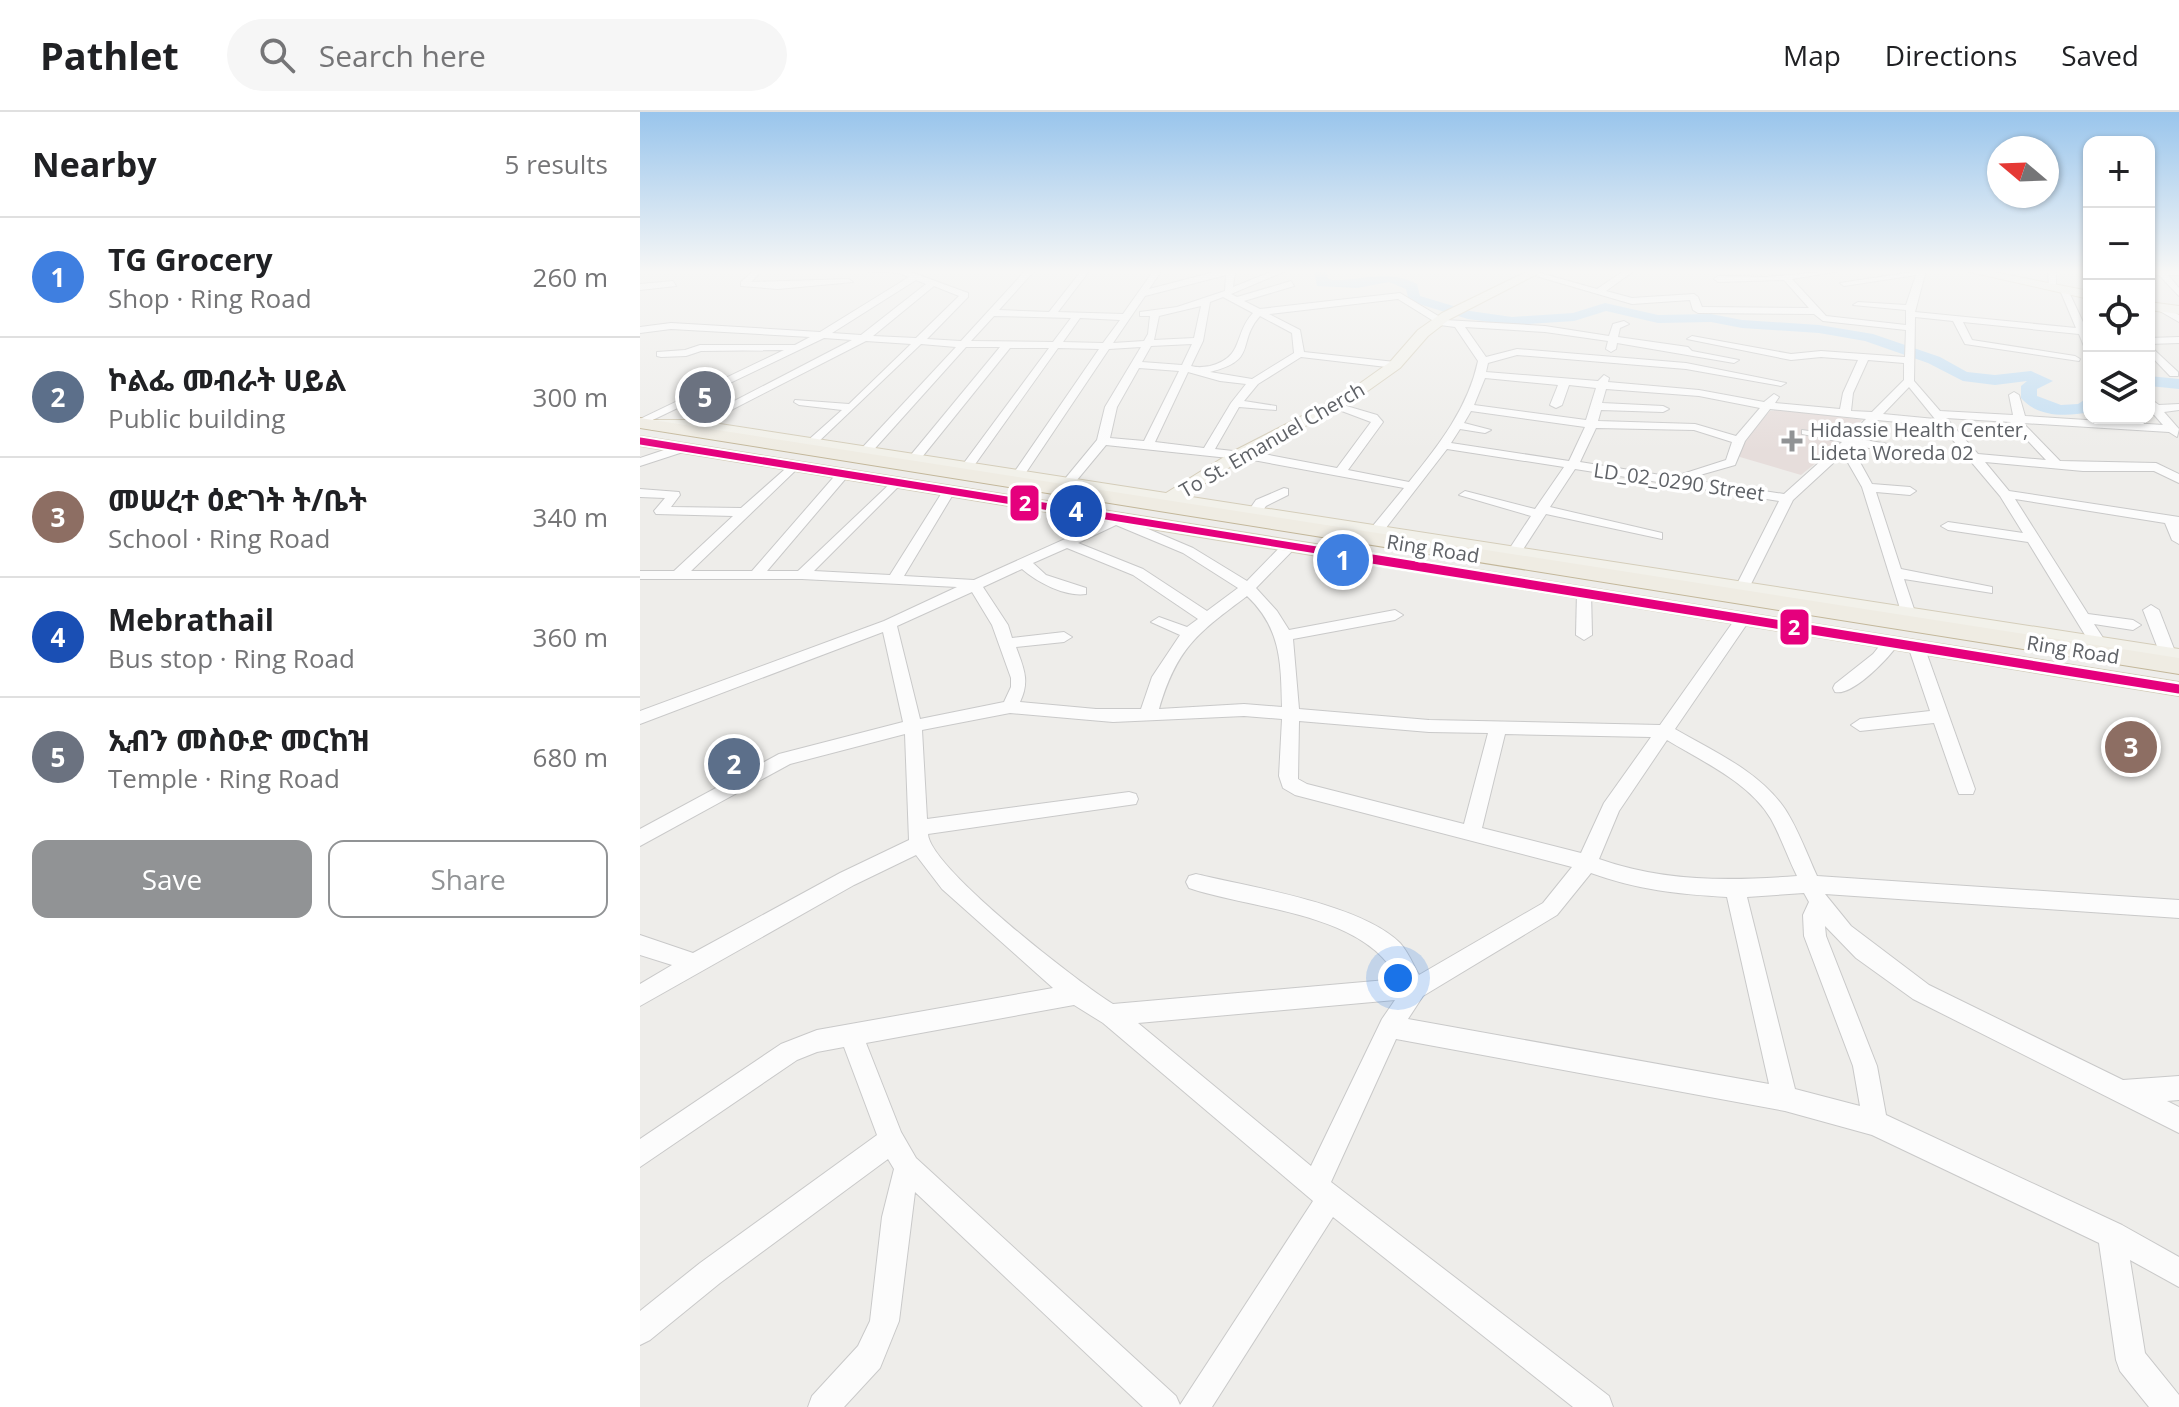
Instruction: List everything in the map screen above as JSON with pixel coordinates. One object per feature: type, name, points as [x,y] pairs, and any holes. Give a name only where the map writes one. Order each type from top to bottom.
[{"type":"highway","name":"Ring Road","points":[[642,430],[2175,659]]},
{"type":"highway","name":"Ring Road","points":[[642,430],[2179,677]]},
{"type":"main road","name":"To St. Emanuel Cherch","points":[[1176,501],[1245,456],[1350,397],[1437,330]]},
{"type":"main road","name":"To St. Emanuel Cherch","points":[[1245,456],[1343,408],[1394,373],[1439,330]]},
{"type":"main road","points":[[642,430],[694,425],[1515,551],[2099,644],[2175,659]]},
{"type":"main road","points":[[642,430],[679,449],[1291,544],[2179,689]]},
{"type":"street","points":[[731,330],[962,344],[1105,346],[1198,341]]},
{"type":"street","points":[[642,430],[830,330]]},
{"type":"street","points":[[694,425],[875,330]]},
{"type":"street","points":[[811,443],[930,330]]},
{"type":"street","points":[[865,452],[976,330]]},
{"type":"street","points":[[967,467],[1068,330]]},
{"type":"street","points":[[1019,474],[1116,330]]},
{"type":"street","points":[[1068,483],[1103,441],[1111,407],[1138,365],[1153,330]]},
{"type":"street","points":[[1148,445],[1186,368],[1200,330]]},
{"type":"street","points":[[1201,371],[1225,365],[1239,354],[1246,330]]},
{"type":"street","points":[[1294,330],[1297,332],[1299,354]]},
{"type":"street","points":[[1377,530],[1443,445],[1481,375],[1483,361],[1462,330]]},
{"type":"street","points":[[1553,330],[1691,342],[1791,357],[1908,354]]},
{"type":"street","points":[[1515,551],[1571,466],[1591,424],[1614,330]]},
{"type":"street","points":[[1911,330],[1908,354],[1914,386],[2005,494],[2099,644]]},
{"type":"street","points":[[1962,330],[1968,342],[2075,359]]},
{"type":"street","points":[[2020,330],[2031,353]]},
{"type":"street","points":[[2044,330],[2083,338]]},
{"type":"street","points":[[2155,341],[2179,340]]},
{"type":"street","points":[[1691,342],[1734,360]]},
{"type":"street","points":[[1684,393],[1691,342]]},
{"type":"street","points":[[1541,354],[1547,343]]},
{"type":"street","points":[[914,459],[1007,345]]},
{"type":"street","points":[[661,354],[686,353],[700,348],[799,346]]},
{"type":"street","points":[[2153,352],[2174,374]]},
{"type":"street","points":[[1483,361],[1510,353],[1541,354],[1686,366],[1781,383]]},
{"type":"street","points":[[1208,451],[1236,403],[1254,382],[1299,354],[1395,365]]},
{"type":"street","points":[[1674,478],[1726,465],[1737,451],[1739,440],[1769,406],[1791,357]]},
{"type":"street","points":[[1845,414],[1848,393],[1864,357]]},
{"type":"street","points":[[1138,365],[1186,368],[1220,378],[1254,382]]},
{"type":"street","points":[[1481,375],[1684,393],[1875,417],[1979,416],[2175,432]]},
{"type":"street","points":[[1556,405],[1564,384]]},
{"type":"street","points":[[1914,386],[1979,416]]},
{"type":"street","points":[[1742,588],[1787,498],[1875,417],[1914,386]]},
{"type":"street","points":[[2014,395],[2017,420],[2057,465]]},
{"type":"street","points":[[799,402],[850,407]]},
{"type":"street","points":[[1236,403],[1272,408]]},
{"type":"street","points":[[2155,405],[2179,407]]},
{"type":"street","points":[[1596,406],[1663,409]]},
{"type":"street","points":[[1341,472],[1377,422],[1373,417],[1343,408]]},
{"type":"street","points":[[2155,409],[2175,432]]},
{"type":"street","points":[[1458,420],[1500,422]]},
{"type":"street","points":[[1458,420],[1695,427],[1739,440]]},
{"type":"street","points":[[1458,420],[1481,433]]},
{"type":"street","points":[[1806,432],[1847,443],[1884,447]]},
{"type":"street","points":[[1103,441],[1245,456],[1411,486]]},
{"type":"street","points":[[1847,443],[1868,487],[1908,615]]},
{"type":"street","name":"LD_02_0290 Street","points":[[1443,445],[1571,466],[1674,478],[1787,498]]},
{"type":"street","points":[[640,462],[679,449]]},
{"type":"street","points":[[1977,458],[2057,465],[2156,467],[2179,479]]},
{"type":"street","points":[[1829,461],[1858,467]]},
{"type":"street","points":[[677,576],[793,466]]},
{"type":"street","points":[[756,575],[843,474]]},
{"type":"street","points":[[802,575],[896,482]]},
{"type":"street","points":[[1868,487],[1910,491]]},
{"type":"street","points":[[896,578],[949,491]]},
{"type":"street","points":[[1254,513],[1261,503],[1284,492]]},
{"type":"street","points":[[640,493],[674,495],[661,511],[745,512]]},
{"type":"street","points":[[2005,494],[2174,520],[2174,542]]},
{"type":"street","points":[[1465,495],[1540,511],[1631,537],[1657,536]]},
{"type":"street","points":[[640,718],[889,624],[1120,519],[1177,545],[1249,587],[1284,636],[1293,713],[1290,783],[1302,790],[1659,884],[2179,909]]},
{"type":"street","points":[[1948,526],[2033,539]]},
{"type":"street","points":[[1067,543],[1138,572],[1207,618]]},
{"type":"street","points":[[1148,715],[1160,677],[1189,633],[1249,587],[1291,544]]},
{"type":"street","points":[[1023,562],[1041,578],[1081,591]]},
{"type":"street","points":[[1897,573],[1987,590]]},
{"type":"street","points":[[640,575],[802,575],[974,584]]},
{"type":"street","points":[[974,584],[1000,625],[1019,678],[1019,687],[1010,707]]},
{"type":"street","points":[[1584,591],[1584,635]]},
{"type":"street","points":[[2151,610],[2175,659]]},
{"type":"street","points":[[1284,636],[1395,615]]},
{"type":"street","points":[[1194,1407],[1322,1192],[1390,1027],[1415,989],[1550,909],[1587,863],[1611,808],[1743,618]]},
{"type":"street","points":[[2082,618],[2133,625]]},
{"type":"street","points":[[1159,622],[1189,633]]},
{"type":"street","points":[[889,624],[913,726],[918,836],[949,883],[1076,994],[1111,1015],[1322,1192],[1598,1407]]},
{"type":"street","points":[[1008,643],[1064,637]]},
{"type":"street","points":[[1841,688],[1879,658],[1891,643]]},
{"type":"street","points":[[1916,646],[1966,789]]},
{"type":"street","points":[[640,838],[785,759],[913,726],[1010,707],[1084,716],[1244,710],[1429,726],[1665,731],[1730,769],[1760,792],[1778,814],[1814,893],[1843,933],[1921,992],[2179,1120]]},
{"type":"street","points":[[1860,725],[1940,716]]},
{"type":"street","points":[[1471,834],[1498,728]]},
{"type":"street","points":[[640,996],[918,836],[1129,799]]},
{"type":"street","points":[[1196,882],[1320,916],[1373,936],[1397,957],[1415,989]]},
{"type":"street","points":[[1735,889],[1785,1099]]},
{"type":"street","points":[[1814,893],[1815,936],[1865,1066],[1875,1123]]},
{"type":"street","points":[[640,945],[695,963]]},
{"type":"street","points":[[1111,1015],[1415,989]]},
{"type":"street","points":[[640,1154],[789,1052],[817,1041],[1076,994]]},
{"type":"street","points":[[1390,1027],[1785,1099],[1875,1123],[2112,1235],[2179,1273]]},
{"type":"street","points":[[850,1033],[892,1140],[907,1167],[1165,1407]]},
{"type":"street","points":[[2122,1091],[2179,1088]]},
{"type":"street","points":[[640,1330],[710,1273],[892,1140]]},
{"type":"street","points":[[823,1407],[869,1357],[884,1321],[896,1217],[907,1167]]},
{"type":"street","points":[[2112,1235],[2131,1360],[2169,1407]]},
{"type":"shaded area","name":"Hidassie Health Center, Lideta Woreda 02","points":[[1781,409],[1862,420],[1848,437],[1801,475],[1740,457],[1737,451],[1756,425],[1770,411]]},
{"type":"waterway","points":[[1828,330],[1868,337],[1934,360],[1963,376],[1995,380],[2031,376],[2045,381],[2029,386],[2029,398],[2035,403],[2061,410],[2083,408]]},
{"type":"waterway","points":[[2155,382],[2179,384]]},
{"type":"transit line","name":"2","points":[[640,441],[2179,689]]},
{"type":"place","name":"ኢብን መስዑድ መርከዝ","points":[[705,397]]},
{"type":"place","name":"Hidassie Health Center, Lideta Woreda 02","points":[[1792,441]]},
{"type":"place","name":"Mebrathail","points":[[1076,511]]},
{"type":"place","name":"TG Grocery","points":[[1343,560]]},
{"type":"place","name":"መሠረተ ዕድገት ት/ቤት","points":[[2131,747]]},
{"type":"place","name":"ኮልፌ መብራት ሀይል","points":[[734,764]]}]
